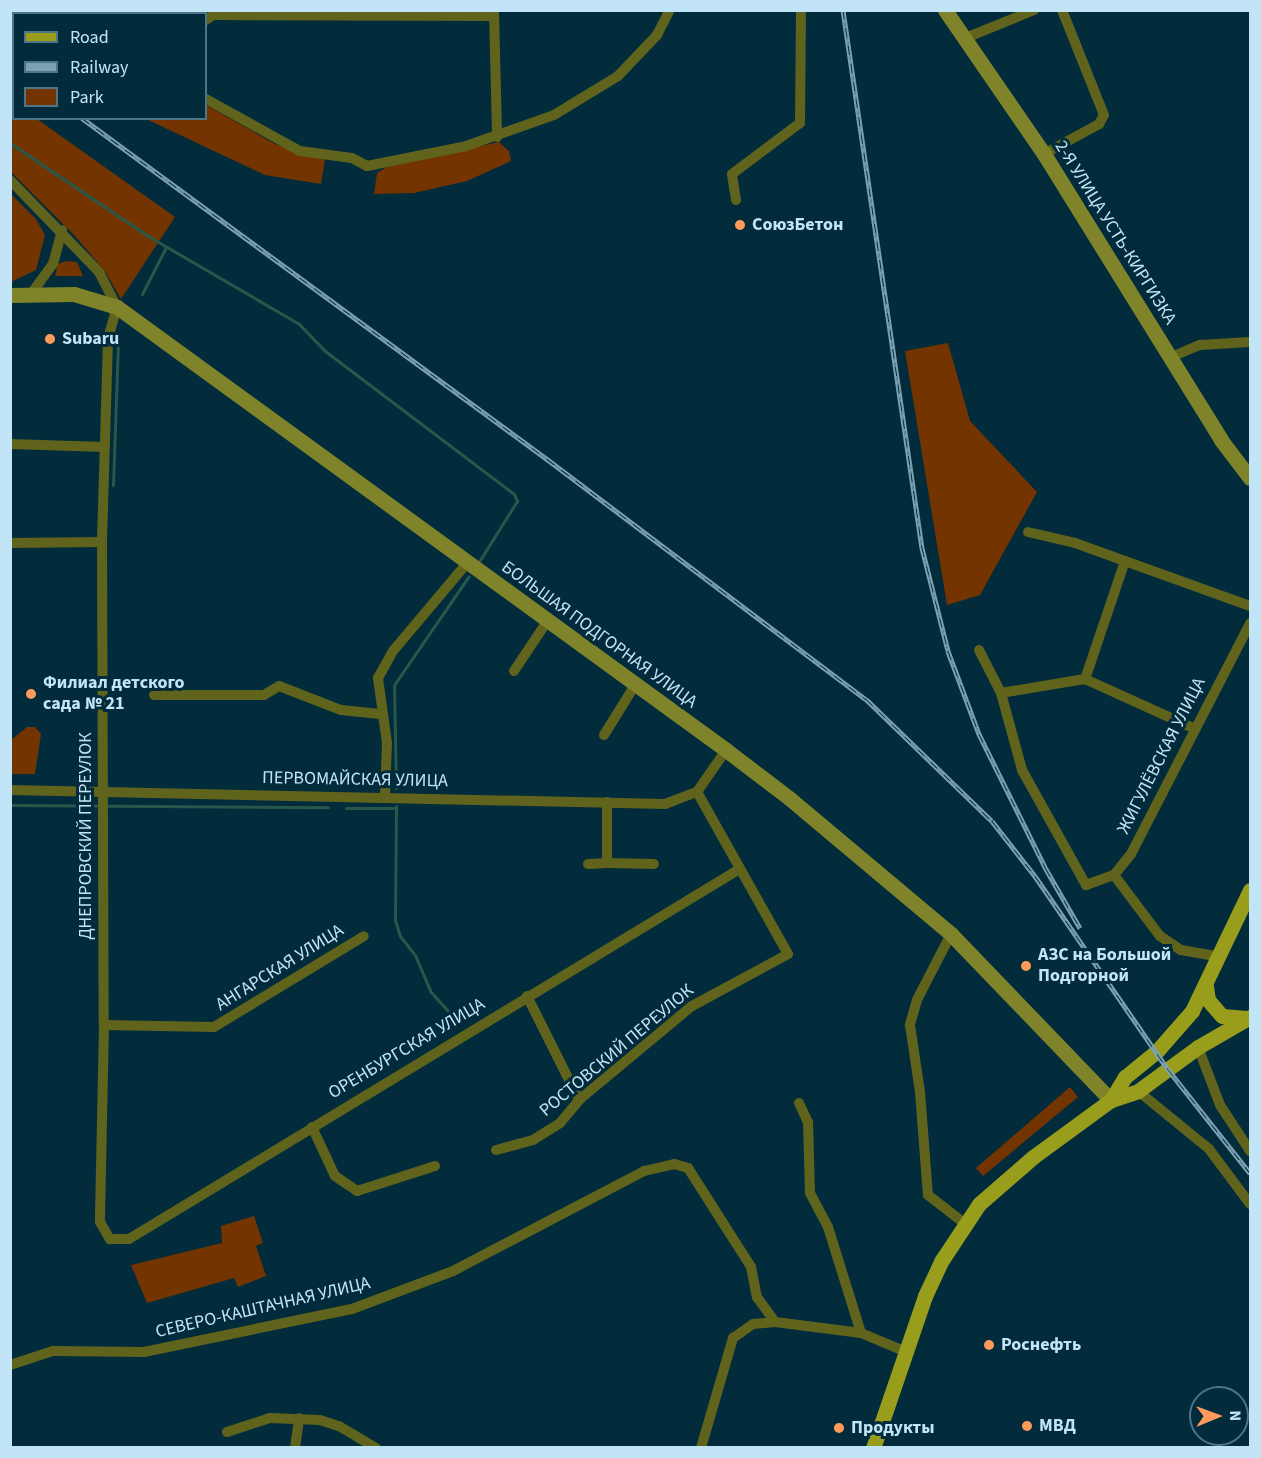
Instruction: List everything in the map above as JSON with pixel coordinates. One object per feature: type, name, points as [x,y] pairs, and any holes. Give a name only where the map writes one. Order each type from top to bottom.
[{"type":"main road","name":"2-Я УЛИЦА УСТЬ-КИРГИЗКА","points":[[945,10],[1044,154],[1221,441],[1251,478]]},
{"type":"main road","name":"БОЛЬШАЯ ПОДГОРНАЯ УЛИЦА","points":[[10,295],[74,294],[117,307],[546,622],[726,750],[798,805],[951,934],[1112,1100]]},
{"type":"main road","points":[[1112,1100],[1125,1077],[1177,1031],[1206,986],[1251,890]]},
{"type":"main road","points":[[1206,986],[1208,1000],[1222,1016],[1251,1017]]},
{"type":"main road","points":[[873,1448],[904,1351],[933,1278],[964,1223],[1011,1176],[1112,1100],[1138,1091],[1198,1047],[1251,1017]]},
{"type":"street","points":[[207,100],[300,151],[352,158],[367,166],[498,137],[554,115],[618,76],[657,35],[670,10]]},
{"type":"street","points":[[736,200],[732,174],[800,123],[801,10]]},
{"type":"street","points":[[963,39],[1034,10]]},
{"type":"street","points":[[1044,154],[1099,124],[1104,115],[1062,10]]},
{"type":"street","points":[[207,19],[213,15],[494,13],[498,137]]},
{"type":"street","points":[[10,180],[62,230],[99,272],[117,307]]},
{"type":"street","points":[[31,294],[53,264],[62,230]]},
{"type":"street","name":"ДНЕПРОВСКИЙ ПЕРЕУЛОК","points":[[100,1222],[104,1025],[102,542],[108,339],[117,307]]},
{"type":"street","points":[[1169,357],[1200,345],[1251,342]]},
{"type":"street","points":[[10,444],[105,447]]},
{"type":"street","points":[[1028,532],[1075,543],[1251,606]]},
{"type":"street","points":[[10,543],[102,542]]},
{"type":"street","points":[[1085,679],[1125,561]]},
{"type":"street","points":[[385,796],[387,743],[380,714],[378,678],[393,651],[467,563]]},
{"type":"street","points":[[514,671],[546,622]]},
{"type":"street","name":"ЖИГУЛЁВСКАЯ УЛИЦА","points":[[1114,875],[1131,854],[1194,728],[1251,622]]},
{"type":"street","points":[[979,650],[1001,693],[1022,770],[1086,885],[1114,875],[1160,936],[1181,950],[1219,957]]},
{"type":"street","points":[[1001,693],[1085,679],[1194,728]]},
{"type":"street","points":[[604,735],[635,685]]},
{"type":"street","points":[[154,695],[264,695],[279,686],[341,710],[380,714]]},
{"type":"street","points":[[726,750],[697,792],[738,870]]},
{"type":"street","name":"ПЕРВОМАЙСКАЯ УЛИЦА","points":[[10,790],[102,794],[385,796],[665,804],[697,792]]},
{"type":"street","points":[[606,802],[607,863]]},
{"type":"street","points":[[588,864],[654,864]]},
{"type":"street","name":"РОСТОВСКИЙ ПЕРЕУЛОК","points":[[496,1150],[533,1140],[560,1123],[579,1100],[692,1006],[788,954],[738,870]]},
{"type":"street","name":"ОРЕНБУРГСКАЯ УЛИЦА","points":[[100,1222],[110,1239],[129,1239],[738,870]]},
{"type":"street","points":[[951,934],[917,1000],[910,1025],[920,1092],[928,1195],[964,1223]]},
{"type":"street","name":"АНГАРСКАЯ УЛИЦА","points":[[104,1025],[214,1027],[364,936]]},
{"type":"street","points":[[527,996],[579,1100]]},
{"type":"street","points":[[1198,1047],[1220,1105],[1251,1151]]},
{"type":"street","points":[[1138,1091],[1209,1149],[1251,1204]]},
{"type":"street","points":[[799,1103],[808,1122],[810,1193],[828,1227],[861,1333]]},
{"type":"street","points":[[312,1127],[335,1176],[357,1191],[435,1166]]},
{"type":"street","name":"СЕВЕРО-КАШТАЧНАЯ УЛИЦА","points":[[10,1365],[52,1351],[144,1352],[352,1310],[453,1271],[644,1171],[674,1164],[688,1168],[751,1267],[757,1297],[775,1322]]},
{"type":"street","points":[[701,1448],[733,1338],[753,1324],[775,1322],[861,1333],[904,1351]]},
{"type":"street","points":[[227,1432],[270,1418],[299,1418],[339,1426],[376,1448]]},
{"type":"street","points":[[295,1448],[299,1418]]},
{"type":"green space","points":[[11,99],[12,120],[38,120],[175,217],[121,299],[104,270],[75,236],[11,172]]},
{"type":"green space","points":[[207,106],[275,144],[325,160],[321,184],[265,175],[148,120],[207,120]]},
{"type":"green space","points":[[499,142],[509,151],[511,161],[467,181],[414,193],[374,194],[377,173],[387,167]]},
{"type":"green space","points":[[11,194],[36,219],[45,235],[36,270],[11,282]]},
{"type":"green space","points":[[66,261],[77,262],[83,276],[55,276],[58,264]]},
{"type":"green space","points":[[948,343],[970,421],[1037,492],[980,595],[947,605],[905,351]]},
{"type":"green space","points":[[27,727],[35,727],[41,734],[35,774],[11,774],[11,740]]},
{"type":"green space","points":[[1070,1087],[1078,1097],[983,1176],[976,1168]]},
{"type":"green space","points":[[254,1216],[263,1243],[256,1246],[266,1276],[238,1287],[234,1278],[147,1303],[131,1265],[222,1243],[221,1226]]},
{"type":"waterway","points":[[10,143],[148,236],[299,324],[325,351],[514,494],[517,501],[480,560]]},
{"type":"waterway","points":[[142,294],[166,247]]},
{"type":"waterway","points":[[113,485],[118,343]]},
{"type":"waterway","points":[[396,788],[394,685],[469,576]]},
{"type":"waterway","points":[[10,805],[328,807]]},
{"type":"waterway","points":[[396,806],[395,920],[400,936],[415,955],[430,991],[449,1012]]},
{"type":"waterway","points":[[346,808],[396,808]]},
{"type":"railway","points":[[843,10],[922,548],[948,651],[979,734],[1046,869],[1080,928]]},
{"type":"railway","points":[[85,120],[547,459],[866,699],[992,821],[1035,876],[1167,1068],[1250,1173]]},
{"type":"place","name":"СоюзБетон","points":[[740,225]]},
{"type":"place","name":"Subaru","points":[[50,339]]},
{"type":"place","name":"Филиал детского сада № 21","points":[[31,694]]},
{"type":"place","name":"АЗС на Большой Подгорной","points":[[1026,966]]},
{"type":"place","name":"Роснефть","points":[[989,1345]]},
{"type":"place","name":"МВД","points":[[1027,1426]]},
{"type":"place","name":"Продукты","points":[[839,1428]]}]
